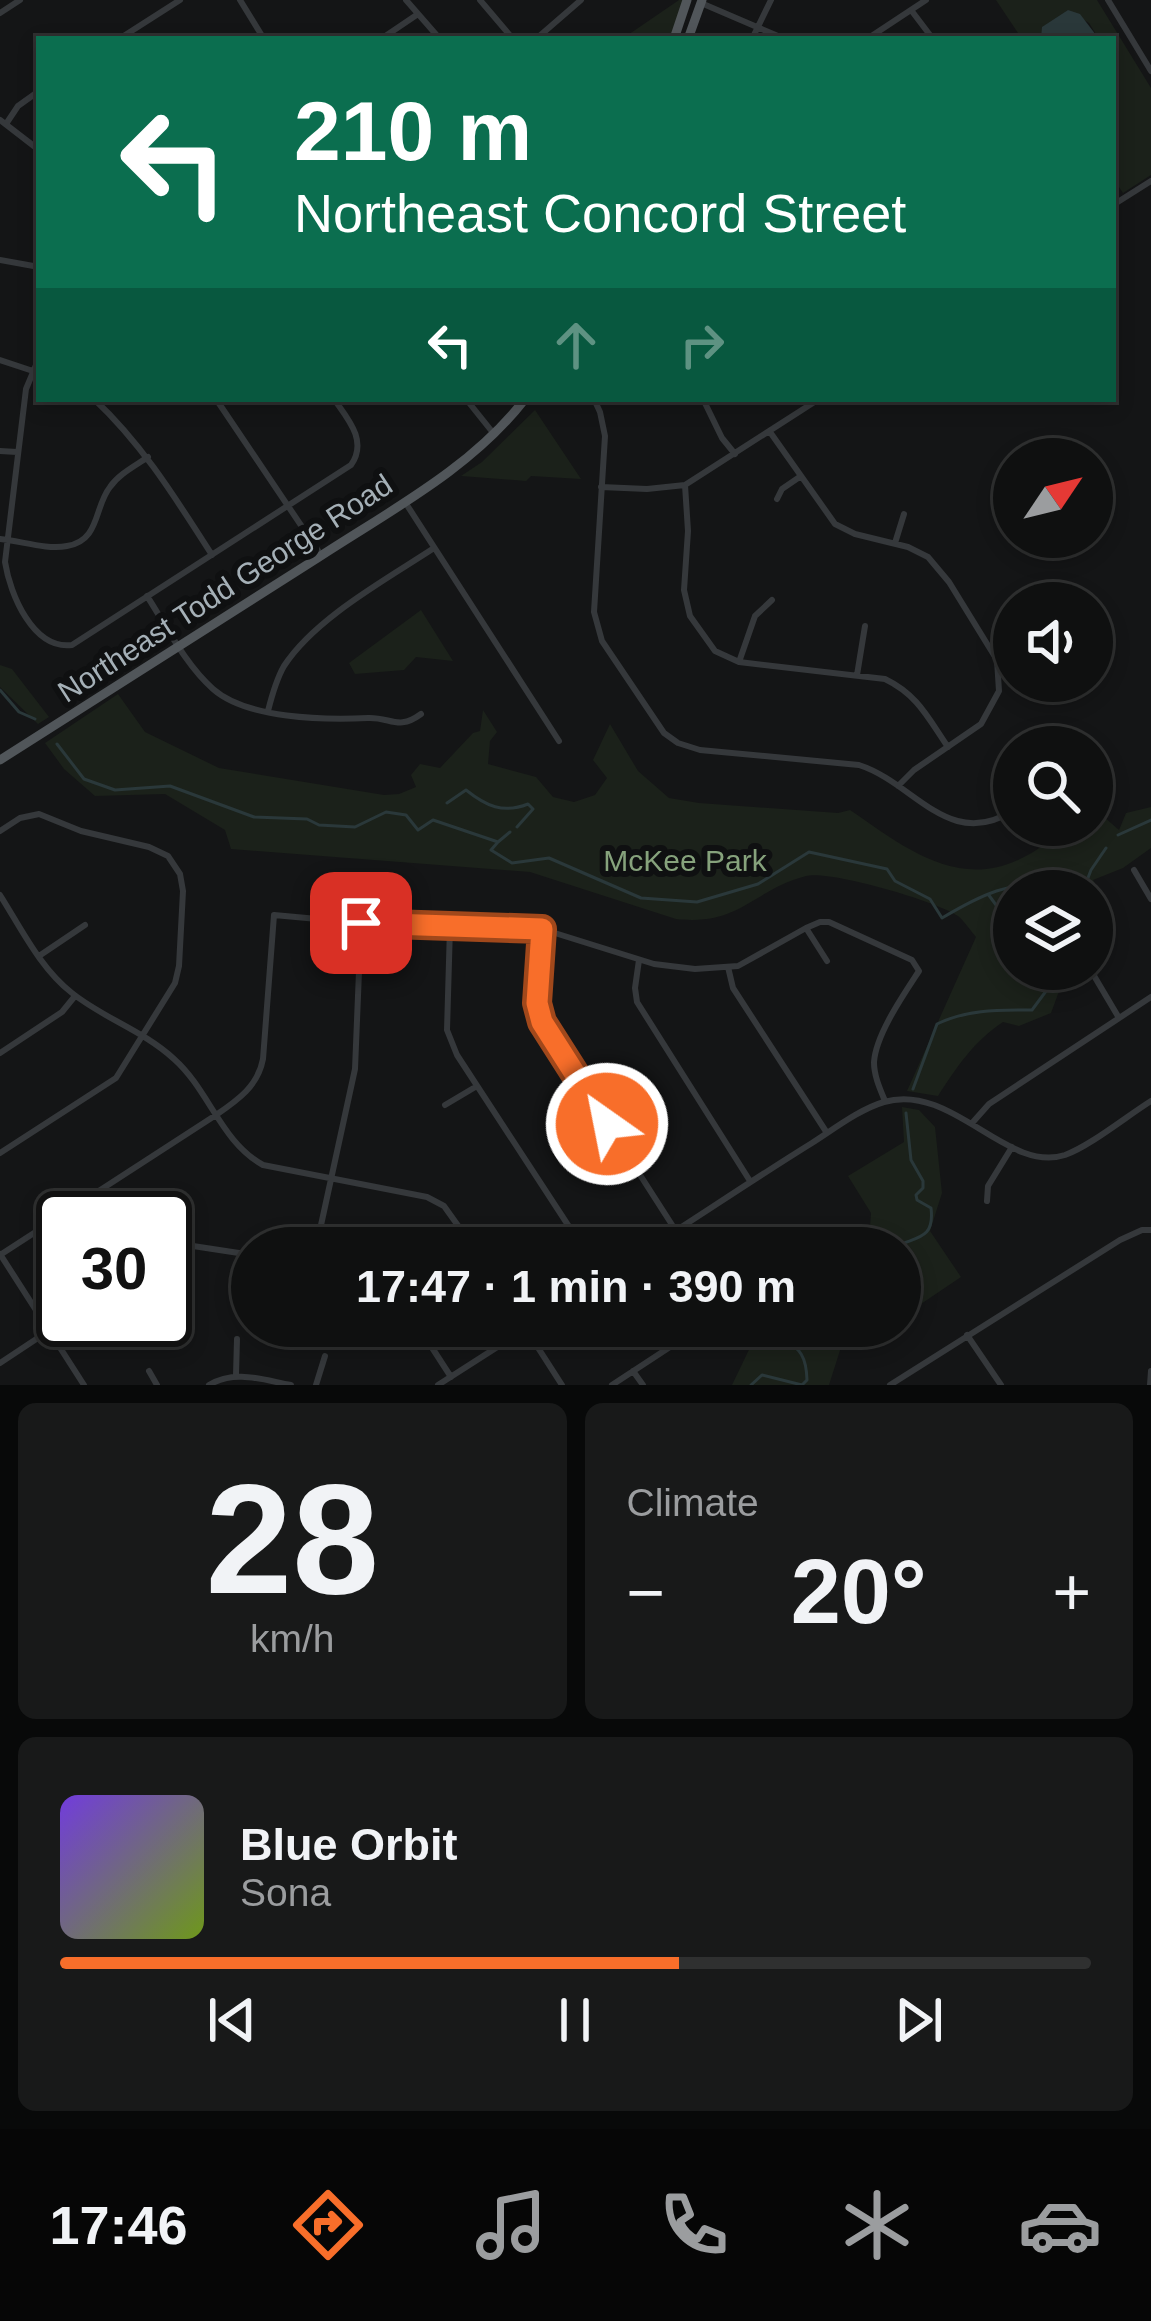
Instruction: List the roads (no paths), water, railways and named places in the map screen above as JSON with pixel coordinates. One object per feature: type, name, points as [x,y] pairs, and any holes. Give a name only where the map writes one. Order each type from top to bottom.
[{"type":"main road","points":[[675,36],[687,0]]},
{"type":"main road","points":[[689,36],[701,1]]},
{"type":"main road","name":"Northeast Todd George Road","points":[[0,760],[405,502],[474,453],[522,402]]},
{"type":"street","points":[[0,13],[20,0]]},
{"type":"street","points":[[124,36],[179,0]]},
{"type":"street","points":[[240,0],[262,36]]},
{"type":"street","points":[[406,0],[437,36]]},
{"type":"street","points":[[481,0],[511,36]]},
{"type":"street","points":[[539,36],[581,0]]},
{"type":"street","points":[[753,36],[771,0]]},
{"type":"street","points":[[872,36],[926,0]]},
{"type":"street","points":[[1108,0],[1151,71]]},
{"type":"street","points":[[701,1],[778,36]]},
{"type":"street","points":[[911,10],[930,36]]},
{"type":"street","points":[[385,36],[418,14]]},
{"type":"street","points":[[36,93],[3,122],[36,147]]},
{"type":"street","points":[[1116,203],[1151,181]]},
{"type":"street","points":[[0,260],[36,266]]},
{"type":"street","points":[[0,360],[36,372],[26,389],[3,539],[8,579],[32,625],[56,646],[72,645],[351,465],[357,457],[357,435],[336,402]]},
{"type":"street","points":[[97,402],[148,457],[212,555]]},
{"type":"street","points":[[218,402],[322,555]]},
{"type":"street","points":[[468,402],[494,434]]},
{"type":"street","points":[[595,402],[605,436],[594,612],[602,641],[664,733],[700,750],[859,764],[878,771],[936,813],[966,823],[993,820]]},
{"type":"street","points":[[704,402],[735,454]]},
{"type":"street","points":[[601,487],[647,489],[685,484],[815,402]]},
{"type":"street","points":[[770,432],[835,524],[928,557],[998,660],[998,691],[981,724],[898,786]]},
{"type":"street","points":[[0,451],[17,452]]},
{"type":"street","points":[[3,539],[64,548],[77,544],[90,534],[106,491],[148,457]]},
{"type":"street","points":[[777,500],[782,489],[801,476]]},
{"type":"street","points":[[685,484],[684,590],[690,616],[715,651],[739,662],[886,679],[904,688],[920,705],[948,747]]},
{"type":"street","points":[[405,502],[559,741]]},
{"type":"street","points":[[896,544],[904,514]]},
{"type":"street","points":[[268,711],[285,665],[312,635],[353,601],[434,548]]},
{"type":"street","points":[[147,596],[203,679],[245,707],[394,723],[410,723],[421,714]]},
{"type":"street","points":[[739,662],[755,616],[772,600]]},
{"type":"street","points":[[856,675],[865,626]]},
{"type":"street","points":[[0,831],[20,818],[39,814],[81,831],[156,849],[173,862],[182,880],[175,983],[111,1083],[0,1153]]},
{"type":"street","points":[[1134,870],[1151,899]]},
{"type":"street","points":[[0,895],[55,977],[75,996],[177,1060],[251,1159],[427,1197],[443,1206],[458,1227]]},
{"type":"street","points":[[36,1310],[0,1255],[240,1098],[260,1074],[274,915],[542,929],[639,960],[695,969],[738,966],[820,922],[838,924],[912,960],[920,970],[874,1056],[885,1101]]},
{"type":"street","points":[[321,1227],[355,1069],[361,923]]},
{"type":"street","points":[[39,956],[85,925]]},
{"type":"street","points":[[450,927],[447,1030],[457,1055],[570,1227]]},
{"type":"street","points":[[806,928],[827,962]]},
{"type":"street","points":[[542,929],[537,1003],[542,1022],[673,1227]]},
{"type":"street","points":[[639,960],[637,1002],[750,1181]]},
{"type":"street","points":[[728,967],[733,988],[827,1133]]},
{"type":"street","points":[[1103,990],[1120,1018]]},
{"type":"street","points":[[0,1053],[62,1012],[75,996]]},
{"type":"street","points":[[973,1123],[989,1103],[1151,998]]},
{"type":"street","points":[[445,1106],[477,1086]]},
{"type":"street","points":[[682,1227],[885,1101],[923,1102],[1042,1157],[1066,1154],[1151,1101]]},
{"type":"street","points":[[987,1201],[988,1186],[1012,1147]]},
{"type":"street","points":[[890,1385],[1120,1240],[1151,1230]]},
{"type":"street","points":[[192,1247],[231,1252]]},
{"type":"street","points":[[967,1335],[1001,1385]]},
{"type":"street","points":[[0,1363],[36,1339]]},
{"type":"street","points":[[60,1347],[84,1385]]},
{"type":"street","points":[[236,1347],[236,1375]]},
{"type":"street","points":[[432,1347],[451,1377]]},
{"type":"street","points":[[438,1385],[496,1347]]},
{"type":"street","points":[[538,1347],[562,1385]]},
{"type":"street","points":[[612,1385],[670,1347]]},
{"type":"street","points":[[316,1385],[326,1356]]},
{"type":"street","points":[[149,1371],[157,1385]]},
{"type":"street","points":[[633,1371],[643,1385]]},
{"type":"street","points":[[1150,1385],[1151,1371]]},
{"type":"street","points":[[209,1385],[236,1375],[291,1385]]},
{"type":"waterway","points":[[0,690],[19,712],[35,719]]},
{"type":"waterway","points":[[57,744],[84,779],[115,790],[170,786],[254,817],[307,819],[319,825],[355,827],[386,812],[406,815],[418,830],[433,820],[498,842],[491,850],[512,863],[549,858],[641,898],[697,902],[758,884],[809,852],[887,869],[895,881],[930,899],[942,918],[993,893]]},
{"type":"waterway","points":[[447,803],[466,790],[495,807],[528,804],[533,809],[517,827]]},
{"type":"waterway","points":[[1118,835],[1151,820]]},
{"type":"waterway","points":[[498,842],[510,832]]},
{"type":"waterway","points":[[1091,870],[1106,848]]},
{"type":"waterway","points":[[988,894],[993,901]]},
{"type":"waterway","points":[[913,1089],[937,1024],[972,1013],[1032,1010],[1047,990]]},
{"type":"waterway","points":[[906,1113],[911,1160],[923,1181],[917,1200],[931,1208],[930,1226],[921,1236]]},
{"type":"waterway","points":[[751,1385],[762,1375],[802,1385],[807,1380],[806,1368],[794,1347]]},
{"type":"park label","name":"McKee Park","points":[[685,860]]}]
